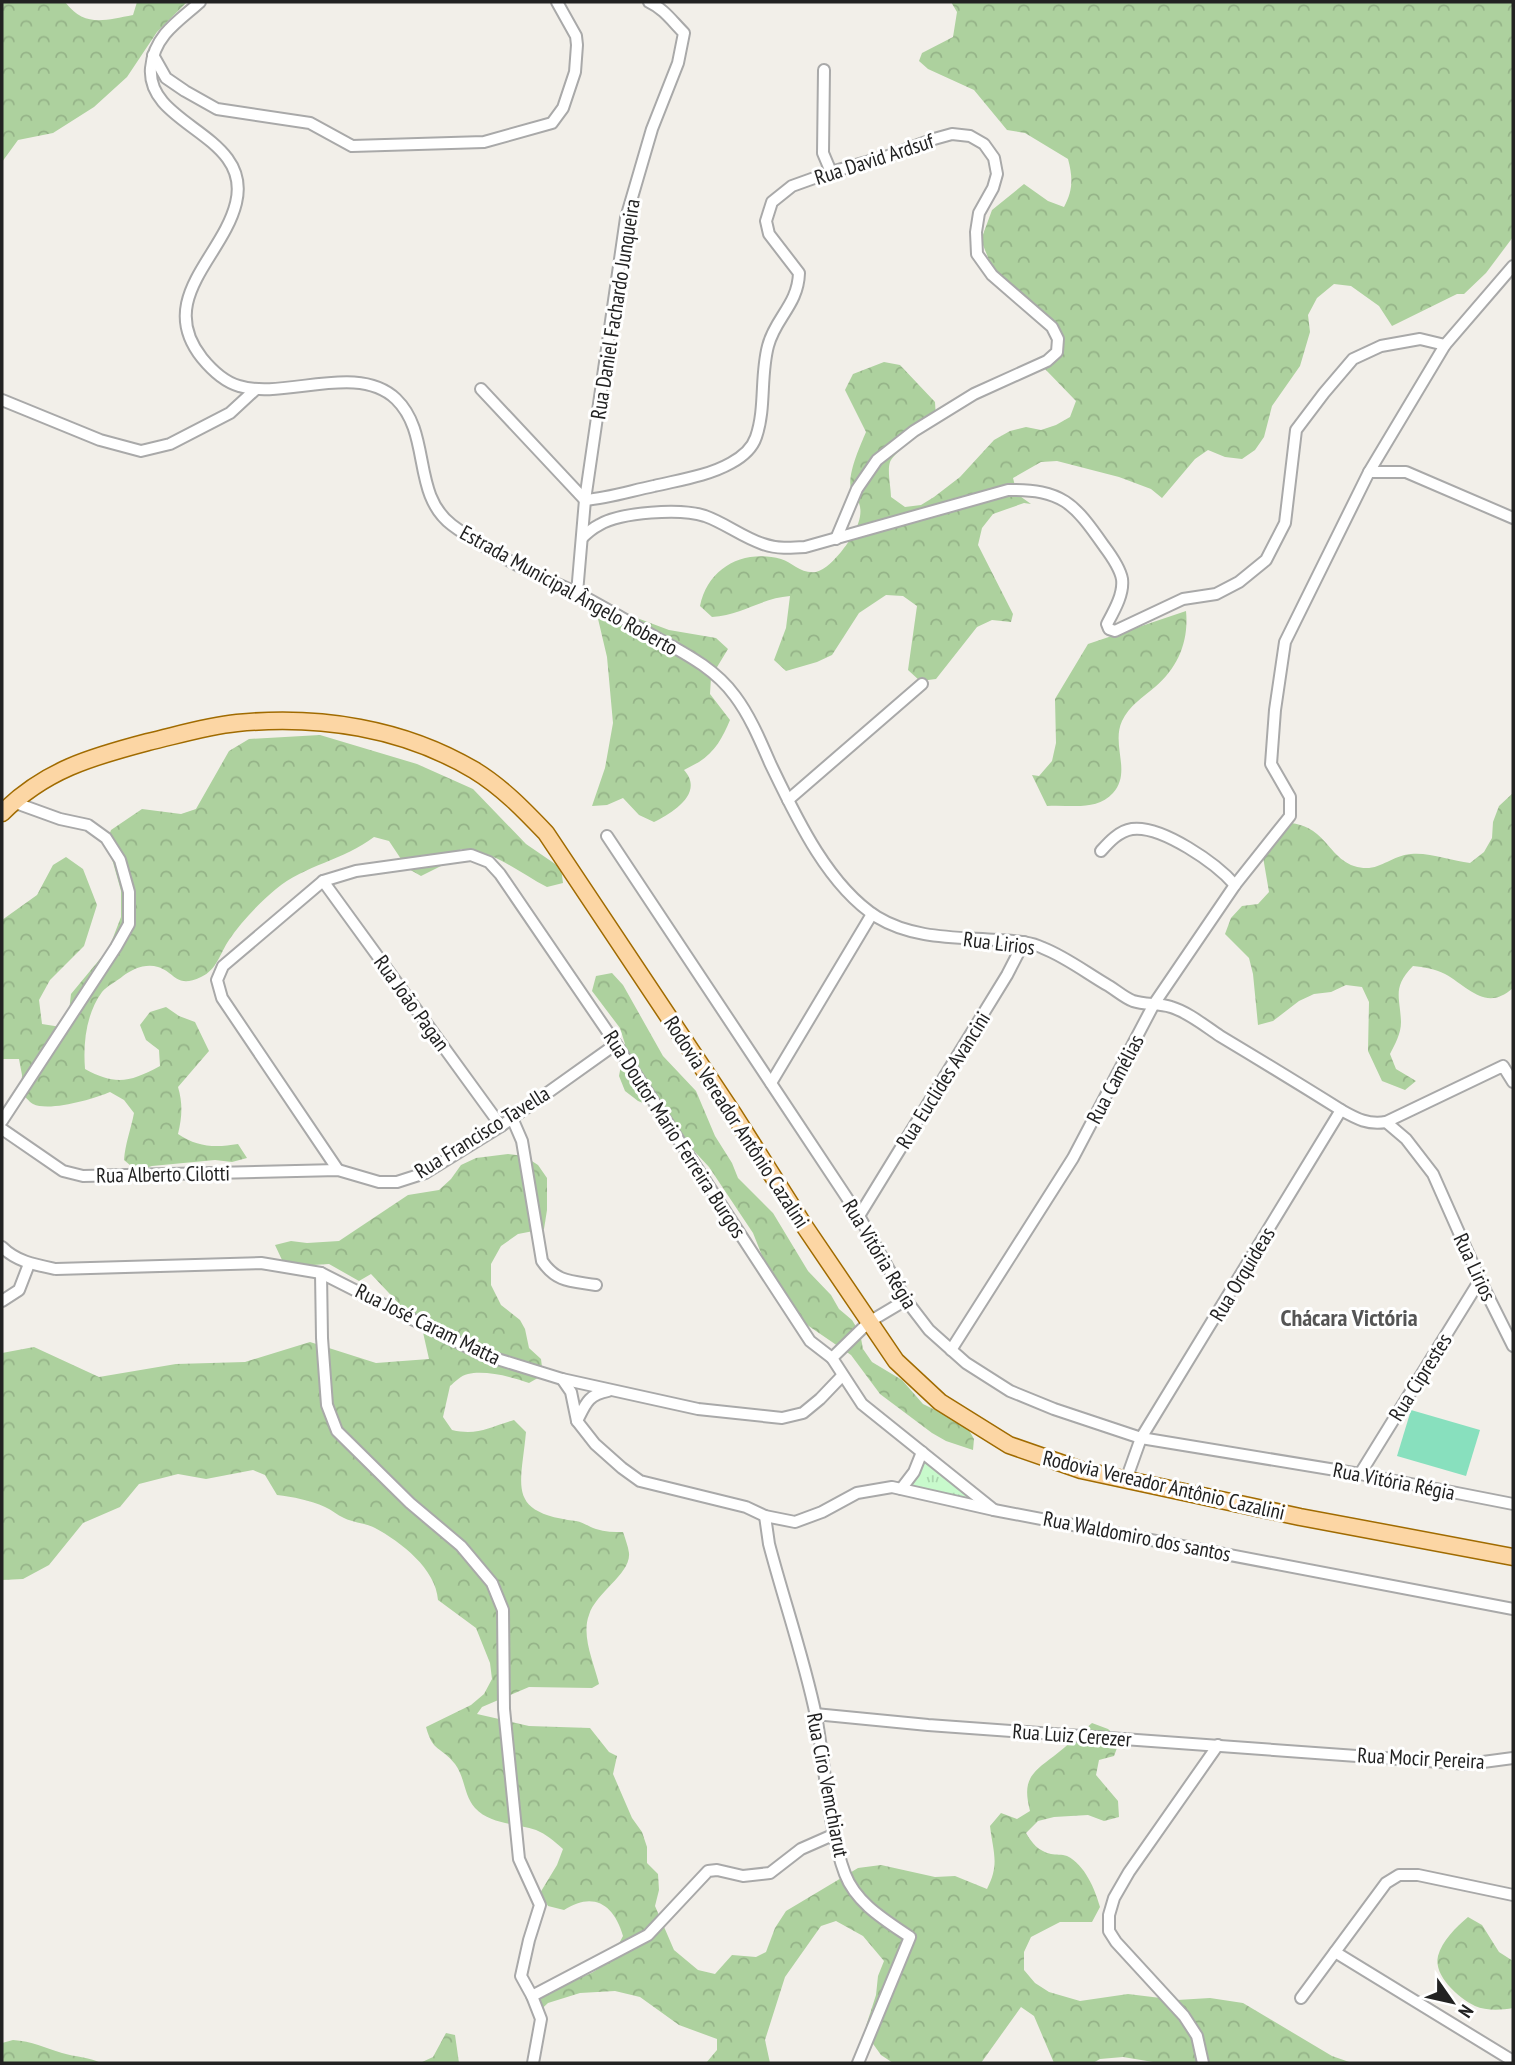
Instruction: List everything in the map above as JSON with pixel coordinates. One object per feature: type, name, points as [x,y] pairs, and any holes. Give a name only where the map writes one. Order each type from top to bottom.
[{"type":"main road","name":"Rodovia Vereador Antônio Cazalini","points":[[7,808],[43,780],[72,765],[193,731],[237,723],[342,725],[376,730],[443,753],[476,771],[516,801],[546,833],[804,1227],[896,1361],[940,1402],[1009,1445],[1044,1458],[1126,1480],[1300,1517],[1513,1557]]},
{"type":"street","points":[[200,2],[163,36],[153,55],[166,78],[217,109],[310,123],[352,146],[484,142],[552,122],[563,108],[575,72],[577,45],[576,36],[557,2]]},
{"type":"street","name":"Rua Daniel Fachardo Junqueira","points":[[577,593],[585,500],[626,218],[652,129],[678,63],[684,33],[667,17],[663,8],[649,2]]},
{"type":"street","name":"Estrada Municipal Ângelo Roberto","points":[[153,55],[150,75],[153,92],[166,106],[214,142],[229,160],[238,180],[237,202],[225,232],[197,273],[189,294],[186,317],[191,340],[202,358],[234,385],[255,390],[358,383],[377,386],[394,397],[409,416],[419,445],[428,494],[436,510],[452,525],[519,567],[577,593],[713,671],[735,695]]},
{"type":"street","points":[[824,70],[823,153],[831,172]]},
{"type":"street","name":"Rua David Ardsuf","points":[[585,500],[612,498],[698,476],[729,465],[746,453],[755,440],[760,423],[764,362],[770,337],[794,300],[799,287],[799,273],[769,234],[766,221],[772,202],[792,186],[831,172],[952,134],[970,136],[984,144],[994,158],[998,174],[979,213],[977,254],[992,275],[1052,327],[1058,339],[1057,352],[1047,361],[974,394],[914,431],[877,460],[857,489],[836,539]]},
{"type":"street","points":[[1369,472],[1445,345],[1513,266]]},
{"type":"street","points":[[582,538],[600,524],[624,516],[669,513],[705,516],[763,544],[783,548],[805,547],[1008,490],[1029,490],[1051,494],[1070,503],[1085,519],[1109,554],[1122,577],[1121,592],[1107,624],[1109,629],[1115,631],[1183,599],[1216,594],[1239,582],[1266,560],[1285,523],[1296,430],[1353,359],[1381,346],[1420,339],[1445,345]]},
{"type":"street","points":[[481,389],[585,500]]},
{"type":"street","points":[[2,400],[100,439],[141,451],[170,444],[230,413],[255,390]]},
{"type":"street","points":[[1369,472],[1406,472],[1513,518]]},
{"type":"street","name":"Rua Camélias","points":[[951,1350],[1073,1158],[1154,1004],[1235,886],[1290,816],[1290,797],[1271,764],[1275,710],[1285,642],[1369,472]]},
{"type":"street","points":[[788,800],[922,684]]},
{"type":"street","name":"Rua Lirios","points":[[735,695],[788,800],[828,868],[849,894],[872,914],[894,927],[925,935],[1024,942],[1044,948],[1133,1001],[1174,1007],[1357,1119],[1372,1124],[1386,1122],[1406,1139],[1433,1174],[1513,1346]]},
{"type":"street","points":[[2,1121],[129,923],[129,892],[120,860],[106,838],[88,825],[7,808]]},
{"type":"street","points":[[1101,851],[1114,837],[1130,829],[1147,830],[1170,838],[1222,870],[1235,886]]},
{"type":"street","name":"Rua Vitória Régia","points":[[607,836],[859,1216],[905,1300],[929,1330],[951,1350],[1010,1391],[1141,1438],[1360,1474],[1513,1504]]},
{"type":"street","name":"Rua Doutor Mario Ferreira Burgos","points":[[323,881],[356,871],[471,855],[489,862],[500,874],[616,1044],[810,1341],[832,1358],[862,1404],[994,1510]]},
{"type":"street","points":[[323,881],[223,966],[217,980],[222,998],[338,1170]]},
{"type":"street","name":"Rua João Pagan","points":[[323,881],[501,1126]]},
{"type":"street","points":[[771,1083],[872,914]]},
{"type":"street","name":"Rua Euclides Avancini","points":[[859,1216],[1007,975],[1024,942]]},
{"type":"street","name":"Rua Francisco Tavella","points":[[338,1170],[379,1182],[397,1182],[425,1173],[501,1126],[616,1044]]},
{"type":"street","points":[[1386,1122],[1503,1066],[1513,1082]]},
{"type":"street","name":"Rua Orquideas","points":[[1126,1480],[1141,1438],[1341,1110]]},
{"type":"street","points":[[512,1118],[522,1141],[542,1261],[550,1273],[560,1279],[596,1285]]},
{"type":"street","name":"Rua Alberto Cilotti","points":[[2,1129],[63,1171],[83,1177],[338,1170]]},
{"type":"street","name":"Rua José Caram Matta","points":[[2,1247],[29,1264],[56,1269],[261,1263],[321,1273],[481,1354],[562,1379],[698,1409],[782,1418],[803,1412],[842,1376]]},
{"type":"street","points":[[2,1301],[19,1290],[29,1264]]},
{"type":"street","points":[[321,1273],[327,1405],[337,1431],[410,1503],[461,1546],[492,1583],[503,1610],[504,1709],[519,1859],[540,1905],[521,1976],[541,2020],[533,2063]]},
{"type":"street","name":"Rua Ciprestes","points":[[1360,1474],[1480,1280]]},
{"type":"street","points":[[832,1358],[869,1322],[905,1300]]},
{"type":"street","points":[[562,1379],[571,1392],[577,1421]]},
{"type":"street","points":[[577,1421],[594,1394],[614,1390]]},
{"type":"street","name":"Rua Waldomiro dos santos","points":[[577,1421],[595,1444],[640,1481],[746,1507],[765,1516],[795,1522],[822,1512],[857,1493],[901,1489],[994,1510],[1513,1609]]},
{"type":"street","points":[[901,1489],[915,1472],[922,1452]]},
{"type":"street","name":"Rua Ciro Vemchiarut","points":[[765,1516],[769,1545],[815,1714],[835,1834],[845,1875],[859,1898],[909,1937],[858,2063]]},
{"type":"street","name":"Rua Luiz Cerezer","points":[[815,1714],[928,1725],[1329,1752]]},
{"type":"street","points":[[1203,2063],[1197,2036],[1184,2016],[1116,1942],[1109,1931],[1109,1915],[1114,1898],[1129,1872],[1218,1745]]},
{"type":"street","name":"Rua Mocir Pereira","points":[[1329,1752],[1468,1763],[1513,1758]]},
{"type":"street","points":[[532,1996],[648,1934],[708,1871],[717,1870],[743,1876],[770,1873],[800,1849],[835,1834]]},
{"type":"street","points":[[1301,1998],[1386,1883],[1399,1875],[1418,1875],[1513,1895]]},
{"type":"street","points":[[1335,1952],[1513,2061]]},
{"type":"green space","points":[[2,2],[65,2],[80,16],[96,20],[133,15],[137,2],[187,2],[157,32],[127,77],[94,107],[53,133],[18,140],[2,162]]},
{"type":"green space","points":[[951,2],[1513,2],[1513,237],[1486,273],[1464,294],[1457,294],[1392,326],[1379,306],[1351,286],[1334,284],[1317,298],[1308,315],[1310,332],[1300,366],[1272,406],[1264,437],[1255,450],[1242,459],[1225,457],[1208,450],[1195,459],[1162,498],[1151,489],[1119,477],[1057,461],[1041,462],[1013,478],[1017,494],[1031,504],[1024,503],[993,514],[982,528],[978,545],[1013,614],[1011,622],[992,620],[977,627],[936,679],[920,681],[908,670],[917,606],[903,596],[886,595],[859,613],[832,655],[786,671],[774,660],[786,628],[790,596],[723,616],[712,617],[700,606],[704,592],[719,571],[741,559],[781,559],[801,570],[816,572],[830,564],[849,542],[860,516],[859,503],[851,489],[851,476],[866,432],[845,390],[853,374],[884,362],[900,365],[935,402],[936,418],[897,452],[890,462],[891,497],[905,507],[921,505],[934,497],[960,477],[994,440],[1010,431],[1026,427],[1041,430],[1070,417],[1076,401],[1045,369],[1052,359],[1051,334],[991,265],[981,240],[992,210],[1024,184],[1048,201],[1064,207],[1071,184],[1068,159],[1025,133],[1007,130],[974,90],[928,69],[919,61],[922,53],[953,37],[957,12]]},
{"type":"green space","points":[[595,606],[669,630],[716,638],[728,649],[711,677],[710,694],[730,720],[710,754],[684,770],[691,787],[684,801],[654,822],[639,815],[623,798],[607,805],[592,806],[605,768],[613,723],[607,657]]},
{"type":"green space","points":[[1186,611],[1186,633],[1176,663],[1163,680],[1132,706],[1122,721],[1119,730],[1121,776],[1113,793],[1099,803],[1090,805],[1047,806],[1032,775],[1039,776],[1052,761],[1056,743],[1055,699],[1088,644]]},
{"type":"green space","points":[[320,735],[417,764],[473,789],[526,844],[561,868],[563,883],[547,887],[484,853],[461,849],[451,861],[421,876],[407,868],[389,841],[374,837],[299,874],[276,889],[229,940],[215,966],[201,977],[181,980],[164,969],[153,966],[139,967],[127,973],[102,992],[92,1010],[85,1039],[85,1069],[114,1080],[140,1076],[160,1066],[159,1050],[146,1040],[140,1025],[150,1012],[166,1007],[195,1022],[209,1051],[178,1087],[181,1111],[178,1134],[192,1142],[206,1145],[238,1144],[247,1158],[232,1162],[215,1160],[152,1166],[137,1171],[124,1160],[134,1113],[124,1100],[110,1092],[60,1106],[33,1104],[21,1092],[19,1059],[2,1059],[2,920],[37,895],[53,865],[66,857],[83,869],[97,905],[84,946],[50,980],[39,1000],[42,1024],[67,1028],[71,994],[109,948],[121,917],[121,891],[107,841],[111,830],[142,809],[181,814],[196,809],[229,751],[249,739]]},
{"type":"green space","points":[[1513,793],[1513,988],[1503,995],[1486,998],[1441,972],[1413,966],[1400,987],[1401,1026],[1390,1054],[1396,1069],[1416,1081],[1405,1090],[1382,1081],[1368,1051],[1369,1002],[1362,987],[1346,985],[1331,992],[1314,994],[1299,1001],[1273,1021],[1258,1025],[1249,958],[1225,934],[1231,918],[1242,906],[1258,904],[1269,892],[1263,857],[1282,822],[1300,825],[1313,831],[1348,864],[1363,868],[1377,866],[1403,855],[1418,854],[1470,863],[1484,852],[1492,838],[1493,822],[1499,806]]},
{"type":"green space","points":[[612,973],[623,985],[663,1056],[696,1091],[715,1136],[738,1178],[773,1213],[808,1271],[831,1295],[839,1309],[852,1320],[860,1333],[863,1349],[872,1362],[902,1380],[923,1404],[966,1425],[974,1439],[973,1450],[932,1433],[880,1394],[851,1355],[797,1318],[765,1263],[753,1233],[709,1167],[653,1107],[638,1101],[625,1091],[619,1076],[625,1044],[620,1028],[592,991],[596,976]]},
{"type":"green space","points":[[508,1154],[524,1156],[538,1165],[547,1178],[547,1210],[544,1229],[518,1234],[501,1246],[491,1264],[491,1285],[501,1305],[520,1320],[529,1348],[541,1359],[543,1375],[529,1383],[491,1374],[465,1375],[450,1386],[443,1417],[452,1430],[461,1432],[483,1430],[514,1420],[526,1432],[521,1482],[528,1503],[538,1511],[554,1517],[603,1531],[623,1532],[629,1553],[625,1568],[598,1599],[587,1623],[587,1641],[599,1684],[592,1688],[529,1687],[482,1707],[477,1714],[529,1726],[590,1728],[609,1752],[617,1756],[613,1774],[632,1818],[642,1832],[647,1847],[647,1863],[658,1874],[659,1890],[655,1906],[674,1950],[698,1970],[715,1974],[732,1955],[756,1957],[766,1952],[775,1928],[786,1911],[858,1868],[881,1865],[935,1877],[955,1876],[987,1889],[994,1865],[990,1826],[1001,1813],[1017,1819],[1030,1811],[1027,1792],[1030,1778],[1039,1767],[1092,1723],[1108,1729],[1120,1740],[1114,1756],[1099,1760],[1096,1775],[1118,1801],[1119,1817],[1104,1821],[1088,1815],[1054,1817],[1038,1821],[1026,1833],[1042,1851],[1067,1856],[1079,1865],[1092,1885],[1100,1907],[1092,1922],[1060,1922],[1031,1937],[1024,1952],[1024,1970],[1035,1983],[1049,1992],[1080,2001],[1128,1994],[1177,2000],[1210,1998],[1243,2003],[1332,2056],[1352,2063],[1159,2063],[1123,2057],[1100,2059],[1093,2063],[1054,2063],[1034,2016],[1021,2007],[981,2063],[893,2063],[881,2055],[871,2041],[866,2026],[884,1961],[863,1936],[836,1921],[821,1926],[785,1977],[765,2040],[770,2063],[706,2063],[717,2050],[717,2039],[679,2025],[640,1997],[615,1991],[580,1993],[548,2003],[535,2015],[534,1995],[546,1983],[573,1979],[593,1972],[609,1959],[623,1936],[614,1916],[601,1904],[584,1902],[564,1910],[548,1906],[540,1893],[563,1849],[536,1830],[496,1821],[481,1814],[471,1803],[455,1764],[432,1741],[426,1727],[471,1705],[484,1694],[492,1679],[490,1663],[476,1628],[438,1600],[431,1578],[406,1549],[371,1526],[348,1520],[328,1508],[313,1502],[277,1495],[265,1475],[253,1470],[206,1479],[178,1474],[139,1484],[120,1507],[83,1523],[49,1565],[23,1579],[2,1580],[2,1353],[34,1347],[99,1377],[176,1364],[245,1362],[310,1342],[376,1363],[429,1359],[422,1328],[371,1274],[359,1281],[329,1264],[297,1266],[282,1260],[275,1245],[291,1241],[339,1241],[408,1195],[439,1190],[461,1165],[476,1158]]},
{"type":"green space","points":[[1411,1410],[1480,1430],[1466,1476],[1397,1456]]},
{"type":"green space","points":[[923,1457],[982,1504],[906,1487]]},
{"type":"green space","points":[[1468,1917],[1482,1925],[1499,1952],[1513,1961],[1513,2008],[1494,2010],[1475,2006],[1455,1992],[1439,1971],[1438,1956],[1443,1945]]},
{"type":"green space","points":[[446,2033],[455,2035],[459,2063],[420,2063],[433,2057]]},
{"type":"green space","points":[[13,2040],[101,2063],[2,2063],[2,2043]]},
{"type":"district","name":"Chácara Victória","points":[[1349,1317]]}]
